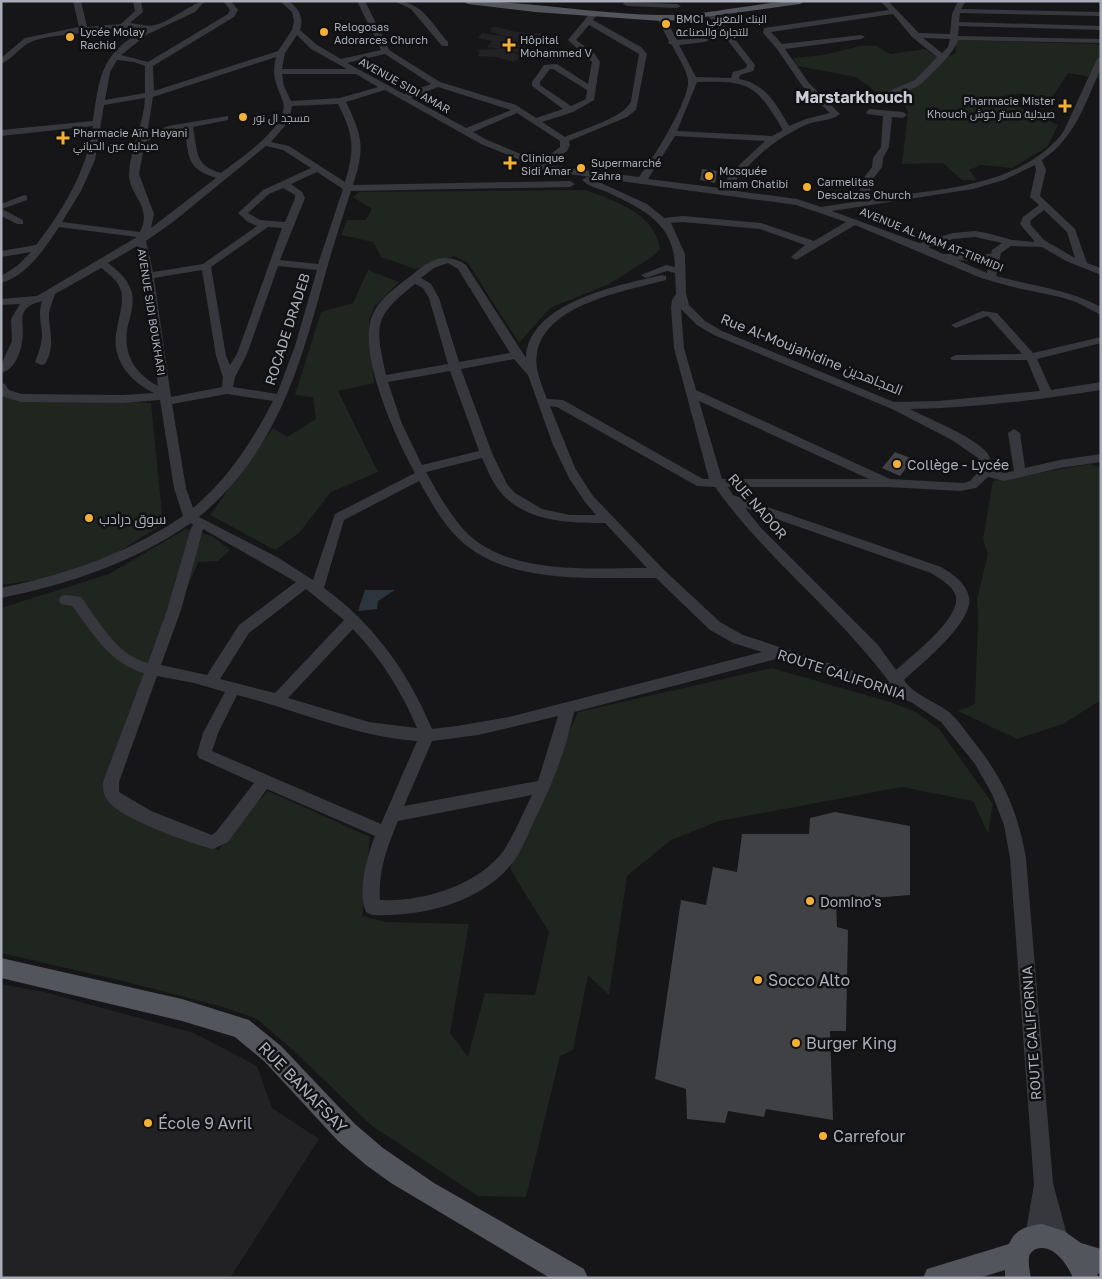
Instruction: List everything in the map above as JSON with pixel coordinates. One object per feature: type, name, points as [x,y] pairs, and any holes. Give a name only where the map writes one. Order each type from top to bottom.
[{"type":"main road","points":[[468,1],[591,17],[661,18],[710,14],[800,1]]},
{"type":"main road","name":"RUE BANAFSAY","points":[[1,968],[36,978],[162,1005],[241,1028],[272,1053],[340,1128],[389,1168],[418,1187],[575,1278]]},
{"type":"main road","points":[[944,1276],[1018,1266],[1023,1243],[1056,1243],[1101,1262]]},
{"type":"main road","points":[[1056,1243],[1084,1267],[1086,1278]]},
{"type":"main road","points":[[944,1276],[984,1278]]},
{"type":"street","points":[[77,1],[84,31]]},
{"type":"street","points":[[123,26],[135,18],[139,12],[137,1]]},
{"type":"street","points":[[149,65],[231,15],[234,10],[227,1]]},
{"type":"street","points":[[284,1],[299,16],[296,30],[282,53],[277,71],[280,86],[288,104],[341,101],[386,87]]},
{"type":"street","points":[[361,1],[386,51],[437,84],[494,100],[518,110],[564,140],[566,146],[564,149],[542,165]]},
{"type":"street","points":[[398,1],[414,7],[445,44]]},
{"type":"street","points":[[884,1],[915,34],[942,57]]},
{"type":"street","points":[[885,96],[918,82],[942,57],[946,56],[951,49],[954,37],[954,24],[958,4],[962,1]]},
{"type":"street","points":[[1,280],[25,264],[40,247],[89,166],[102,103],[106,72],[115,57],[156,27],[183,15],[204,2]]},
{"type":"street","points":[[625,16],[627,3],[677,3],[682,17]]},
{"type":"street","points":[[723,191],[740,169],[774,139],[806,122],[836,113],[806,85],[780,47],[767,33],[767,30],[894,12]]},
{"type":"street","points":[[956,12],[1101,14]]},
{"type":"street","points":[[995,13],[1000,25]]},
{"type":"street","points":[[1042,13],[1055,40]]},
{"type":"street","points":[[710,14],[751,66],[750,69],[736,74],[734,80]]},
{"type":"street","points":[[535,121],[570,110],[588,102],[591,97],[595,60],[572,40],[591,17],[643,54],[635,101],[633,108],[624,115],[564,140]]},
{"type":"street","points":[[642,180],[671,133],[689,94],[693,80],[672,43],[661,18]]},
{"type":"street","points":[[841,19],[850,28]]},
{"type":"street","points":[[954,24],[1101,28]]},
{"type":"street","points":[[1,62],[28,40],[123,26],[143,25],[156,27]]},
{"type":"street","name":"AVENUE SIDI AMAR","points":[[296,30],[314,47],[465,132],[491,146],[542,165]]},
{"type":"street","points":[[915,34],[954,37],[1101,41]]},
{"type":"street","points":[[780,47],[861,37]]},
{"type":"street","points":[[672,43],[704,40]]},
{"type":"street","points":[[340,62],[386,51]]},
{"type":"street","points":[[102,103],[150,95],[282,53]]},
{"type":"street","points":[[115,57],[136,60],[149,65]]},
{"type":"street","points":[[821,209],[983,183],[1014,173],[1038,160],[1066,134],[1101,59]]},
{"type":"street","points":[[1,370],[8,366],[17,341],[16,319],[24,305],[50,294],[142,238],[148,223],[148,212],[145,201],[136,184],[134,174],[150,95],[149,65]]},
{"type":"street","points":[[570,110],[536,86],[536,82],[547,67],[554,66],[591,89]]},
{"type":"street","points":[[277,71],[360,72]]},
{"type":"street","points":[[693,80],[734,80],[752,86],[765,94],[788,131]]},
{"type":"street","points":[[405,97],[437,84]]},
{"type":"street","name":"ROCADE DRADEB","points":[[1,594],[62,579],[106,564],[193,523],[243,461],[280,398],[300,346],[322,267],[348,188],[358,145],[355,133],[341,101]]},
{"type":"street","name":"AVENUE SIDI BOUKHARI","points":[[193,523],[180,488],[142,238],[180,213],[265,143],[285,122],[288,104]]},
{"type":"street","points":[[465,132],[518,110]]},
{"type":"street","points":[[870,112],[903,115]]},
{"type":"street","points":[[865,203],[865,183],[877,167],[878,158],[885,148],[888,114]]},
{"type":"street","points":[[141,141],[168,129],[225,118]]},
{"type":"street","points":[[2,131],[98,123]]},
{"type":"street","points":[[187,126],[190,129],[196,164],[204,170],[223,177]]},
{"type":"street","points":[[671,133],[774,139]]},
{"type":"street","points":[[265,143],[284,146],[348,188],[483,184],[573,178]]},
{"type":"street","points":[[1038,160],[1041,170],[1034,195],[1072,231],[1082,264]]},
{"type":"street","points":[[542,165],[573,178],[621,194],[644,206],[664,221],[672,232],[680,254],[681,294],[684,306],[691,315],[676,319]]},
{"type":"street","points":[[288,225],[266,224],[246,218],[243,213],[266,192],[319,168]]},
{"type":"street","name":"AVENUE AL IMAM AT-TIRMIDI","points":[[573,178],[603,175],[776,197],[821,209],[854,221],[919,246],[991,278],[1063,294],[1080,300],[1101,312]]},
{"type":"street","points":[[226,390],[228,377],[242,354],[288,225],[300,197],[284,184]]},
{"type":"street","points":[[1,207],[24,198]]},
{"type":"street","points":[[1044,206],[1027,218],[1025,222],[1032,234],[1055,254],[1101,272]]},
{"type":"street","points":[[1,212],[20,222]]},
{"type":"street","points":[[664,221],[683,219],[761,226],[813,244],[820,243],[854,221]]},
{"type":"street","points":[[55,224],[142,238]]},
{"type":"street","points":[[149,276],[206,266],[266,224]]},
{"type":"street","points":[[919,246],[941,238],[968,233],[982,234],[1010,243],[1043,244]]},
{"type":"street","points":[[991,278],[996,252],[1010,243]]},
{"type":"street","points":[[796,257],[813,244]]},
{"type":"street","points":[[1,254],[40,247]]},
{"type":"street","points":[[677,249],[670,256],[663,275],[681,294]]},
{"type":"street","points":[[941,256],[995,257]]},
{"type":"street","points":[[532,373],[517,355],[458,264],[445,261],[435,262],[386,302],[376,317],[375,343],[381,380],[394,422],[420,473],[460,532],[469,542],[491,555],[516,564],[540,568],[586,572],[659,573]]},
{"type":"street","points":[[100,262],[120,280],[127,293],[126,311],[121,335],[122,355],[125,363],[141,382],[166,397]]},
{"type":"street","points":[[274,263],[322,267]]},
{"type":"street","points":[[206,266],[221,356],[228,377]]},
{"type":"street","name":"ROUTE CALIFORNIA","points":[[680,274],[674,280],[663,275],[631,285],[575,306],[555,318],[539,334],[533,346],[531,354],[532,373],[574,478],[584,493],[607,520],[659,573],[715,626],[738,638],[780,653],[906,694],[935,710],[957,730],[984,766],[999,791],[1012,825],[1022,901],[1043,1183],[1056,1243]]},
{"type":"street","points":[[414,279],[427,286],[434,298],[455,368],[486,453],[502,486],[511,496],[532,510],[546,516],[607,520]]},
{"type":"street","points":[[41,362],[45,352],[47,334],[44,312],[50,294]]},
{"type":"street","name":"RUE NADOR","points":[[681,294],[676,300],[679,348],[711,471],[717,483],[757,531],[873,649],[906,694]]},
{"type":"street","points":[[1,302],[30,301]]},
{"type":"street","points":[[956,325],[977,316],[991,313],[1031,357],[1047,394]]},
{"type":"street","name":"Rue Al-Moujahidine المجاهدين","points":[[691,315],[700,323],[718,333],[893,406],[923,407],[1047,394],[1101,386]]},
{"type":"street","points":[[956,358],[1031,357],[1101,340]]},
{"type":"street","points":[[221,356],[242,354]]},
{"type":"street","points":[[381,380],[455,368],[517,355]]},
{"type":"street","points":[[1,387],[5,393],[21,398],[123,399],[166,397],[226,390],[280,398]]},
{"type":"street","points":[[690,392],[888,483]]},
{"type":"street","points":[[544,402],[559,403],[690,478],[701,482],[888,483],[969,487],[974,485],[985,472],[984,459],[975,449],[893,406]]},
{"type":"street","points":[[1014,433],[1020,473]]},
{"type":"street","points":[[210,682],[244,629],[312,585],[338,517],[420,473],[486,453]]},
{"type":"street","points":[[985,472],[1004,477],[1060,464],[1101,458]]},
{"type":"street","points":[[729,498],[936,570],[957,586],[963,598],[960,616],[896,679]]},
{"type":"street","points":[[264,781],[228,830],[220,839],[213,842],[168,826],[115,798],[111,789],[111,782],[174,610],[193,523],[207,525],[312,585],[353,620],[376,644],[419,712],[427,735],[384,833],[374,865],[372,907],[398,909],[443,898],[474,885],[503,862],[510,854],[544,786],[562,732],[567,709]]},
{"type":"street","points":[[66,600],[76,601],[115,651],[129,662],[277,700],[347,723],[386,731],[427,735],[484,728],[567,709],[780,653]]},
{"type":"street","points":[[277,700],[353,620]]},
{"type":"street","points":[[233,689],[202,751],[214,760],[384,833]]},
{"type":"street","points":[[393,815],[544,786]]},
{"type":"shaded area","name":"Hôpital Mohammed V","points":[[497,27],[516,32],[545,34],[551,38],[551,42],[549,45],[535,44],[535,40],[523,40],[531,42],[523,53],[510,52],[526,58],[520,58],[514,62],[496,57],[478,56],[480,52],[476,50],[499,49],[487,47],[492,41],[478,38],[482,33],[507,37],[490,31],[492,30],[490,28]]},
{"type":"shaded area","points":[[956,40],[1095,44],[1101,46],[1101,79],[1068,73],[1049,102],[1024,94],[1012,94],[998,98],[1058,125],[1047,147],[1012,168],[981,165],[969,170],[977,180],[962,180],[943,163],[902,164],[908,113],[900,94],[879,94],[856,77],[797,66],[793,58],[823,55],[860,46],[876,46],[891,54],[926,49],[933,55],[944,57],[956,53]]},
{"type":"shaded area","points":[[586,190],[621,204],[642,217],[656,236],[660,249],[652,257],[609,284],[550,308],[519,343],[468,263],[454,256],[415,269],[381,257],[373,242],[341,235],[347,220],[366,220],[372,209],[353,197],[359,192]]},
{"type":"shaded area","points":[[368,270],[399,282],[375,306],[369,320],[374,383],[338,391],[378,472],[331,492],[299,533],[275,550],[210,515],[273,428],[287,437],[316,419],[313,397],[295,395],[321,312],[353,303]]},
{"type":"shaded area","points":[[1,396],[151,403],[163,524],[110,557],[43,579],[1,585]]},
{"type":"shaded area","points":[[1090,464],[1101,468],[1101,700],[1063,724],[1017,739],[958,711],[975,704],[977,599],[988,554],[983,539],[993,481]]},
{"type":"shaded area","points":[[186,529],[212,536],[230,550],[218,561],[198,562],[104,792],[126,813],[219,850],[249,811],[268,791],[370,837],[362,916],[386,922],[469,924],[450,1033],[468,1057],[485,993],[535,995],[549,932],[510,869],[578,712],[772,668],[890,702],[916,712],[939,729],[993,804],[988,833],[973,801],[902,787],[719,821],[671,840],[627,876],[609,995],[588,975],[573,1050],[560,1056],[526,1197],[478,1196],[372,1126],[294,1051],[257,1019],[223,1007],[127,982],[1,953],[1,608],[109,574]]},
{"type":"shaded area","points":[[365,590],[395,590],[378,601],[377,609],[358,611]]},
{"type":"shaded area","name":"École 9 Avril","points":[[1,984],[44,992],[194,1033],[257,1066],[272,1108],[319,1139],[230,1278],[1,1278]]},
{"type":"building","name":"Mosquée Imam Chatibi","points":[[702,169],[717,171],[715,183],[700,180]]},
{"type":"building","name":"Collège - Lycée","points":[[895,452],[913,459],[900,476],[882,468]]},
{"type":"building","name":"Socco Alto","points":[[835,812],[910,826],[910,895],[836,901],[837,927],[848,930],[846,1031],[830,1031],[833,1120],[766,1109],[764,1117],[728,1111],[725,1123],[687,1119],[686,1089],[655,1079],[681,900],[706,905],[713,867],[737,872],[742,834],[809,834],[810,818]]},
{"type":"place","name":"BMCI البنك المغربي للتجارة والصناعة","points":[[666,24]]},
{"type":"place","name":"Relogosas Adorarces Church","points":[[324,32]]},
{"type":"place","name":"Lycée Molay Rachid","points":[[70,37]]},
{"type":"place","name":"Hôpital Mohammed V","points":[[509,45]]},
{"type":"place","name":"Pharmacie Mister Khouch صيدلية مستر خوش","points":[[1065,106]]},
{"type":"place","name":"مسجد ال نور","points":[[243,117]]},
{"type":"place","name":"Pharmacie Aïn Hayani صيدلية عين الحياني","points":[[63,138]]},
{"type":"place","name":"Clinique Sidi Amar","points":[[510,163]]},
{"type":"place","name":"Supermarché Zahra","points":[[581,168]]},
{"type":"place","name":"Mosquée Imam Chatibi","points":[[709,176]]},
{"type":"place","name":"Carmelitas Descalzas Church","points":[[807,187]]},
{"type":"place","name":"Collège - Lycée","points":[[897,464]]},
{"type":"place","name":"سوق درادب","points":[[89,518]]},
{"type":"place","name":"Domino's","points":[[810,901]]},
{"type":"place","name":"Socco Alto","points":[[758,980]]},
{"type":"place","name":"Burger King","points":[[796,1043]]},
{"type":"place","name":"École 9 Avril","points":[[148,1123]]},
{"type":"place","name":"Carrefour","points":[[823,1136]]},
{"type":"district","name":"Marstarkhouch","points":[[854,97]]}]
